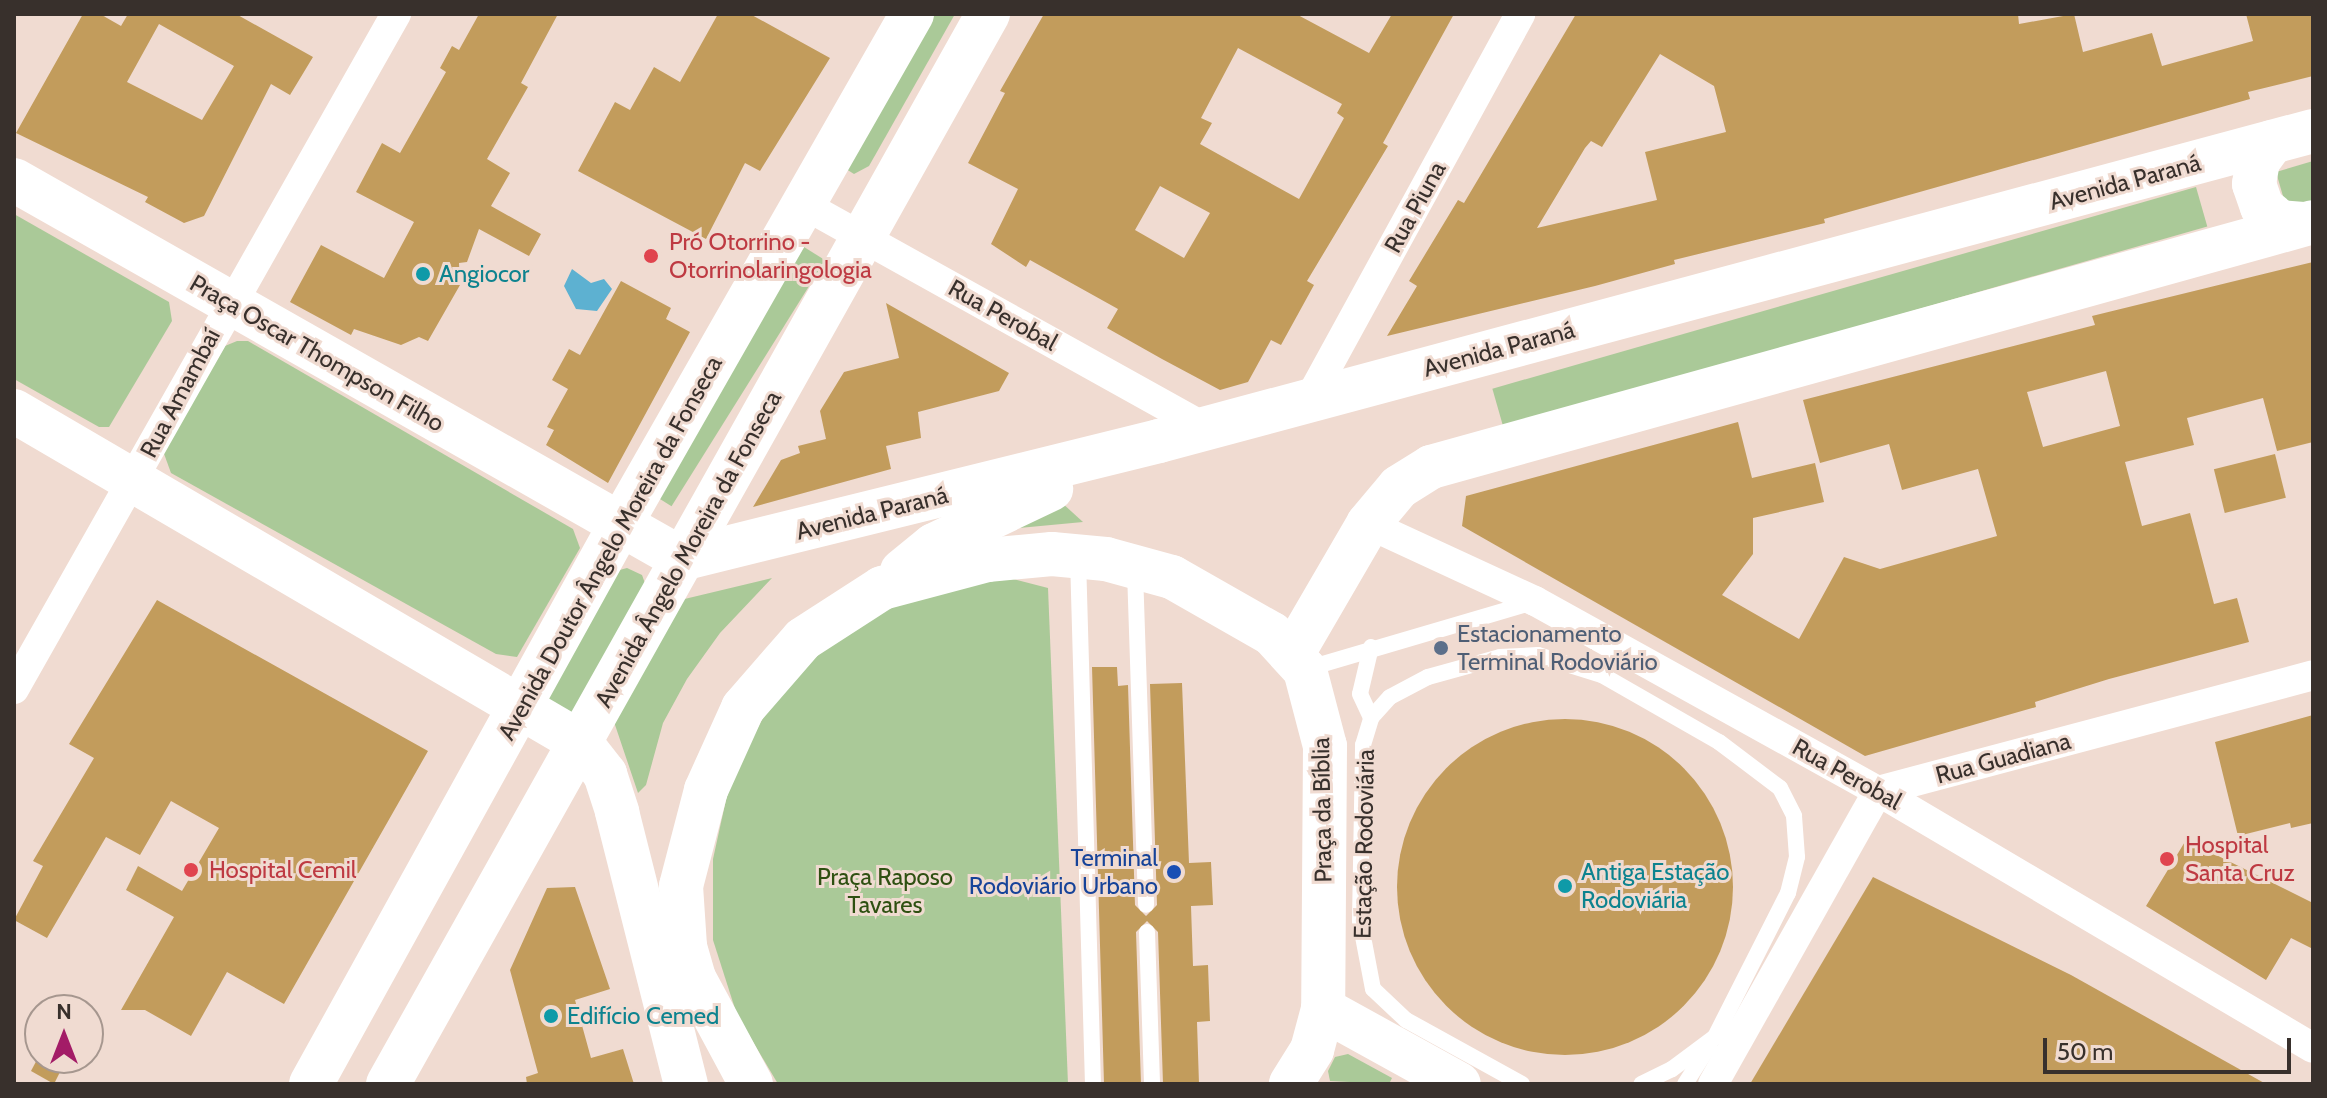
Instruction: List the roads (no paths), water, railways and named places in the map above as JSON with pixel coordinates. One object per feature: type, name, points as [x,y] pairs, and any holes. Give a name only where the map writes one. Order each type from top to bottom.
[{"type":"street","name":"Rua Amambaí","points":[[14,689],[133,480],[229,302],[396,14]]},
{"type":"street","name":"Avenida Doutor Ângelo Moreira da Fonseca","points":[[311,1084],[522,710],[619,527],[801,203],[912,14]]},
{"type":"street","name":"Avenida Ângelo Moreira da Fonseca","points":[[394,1082],[535,822],[988,14]]},
{"type":"street","name":"Rua Piuna","points":[[1309,400],[1520,14]]},
{"type":"street","name":"Avenida Paraná","points":[[682,559],[1159,441],[2293,136]]},
{"type":"street","points":[[2293,136],[2258,161],[2258,195],[2262,207],[2280,222],[2308,223]]},
{"type":"street","points":[[2199,162],[2221,168],[2243,194],[2245,228],[2232,244]]},
{"type":"street","name":"Praça Oscar Thompson Filho","points":[[14,180],[619,527],[682,559]]},
{"type":"street","name":"Rua Perobal","points":[[801,203],[1204,427]]},
{"type":"street","points":[[888,585],[987,560],[1078,556],[1135,566],[1172,577],[1244,615],[1299,661],[1368,524],[1399,487],[1431,467],[1499,444],[2308,223]]},
{"type":"street","points":[[14,411],[580,742],[605,774],[617,812],[686,1084]]},
{"type":"street","points":[[663,998],[681,886],[706,790],[743,708],[803,639],[888,585],[934,545],[1159,441]]},
{"type":"street","name":"Rua Perobal","points":[[1368,524],[1535,601],[1878,791],[2313,1048]]},
{"type":"street","name":"Praça da Bíblia","points":[[1291,1084],[1312,1050],[1323,1009],[1344,746],[1299,661]]},
{"type":"street","name":"Rua Guadiana","points":[[1878,791],[2313,675]]},
{"type":"street","points":[[1713,1084],[1878,791]]},
{"type":"street","points":[[535,822],[564,812],[617,812]]},
{"type":"street","points":[[681,886],[685,946],[694,978],[751,1084]]},
{"type":"street","points":[[663,998],[751,1084]]},
{"type":"street","points":[[1323,1009],[1397,1032],[1459,1084]]},
{"type":"street","points":[[333,1045],[394,1082]]},
{"type":"lane","points":[[1078,556],[1093,1084]]},
{"type":"lane","points":[[1135,566],[1146,905]]},
{"type":"lane","points":[[1299,661],[1371,647],[1535,601]]},
{"type":"lane","points":[[1371,647],[1360,694],[1371,718]]},
{"type":"lane","name":"Estação Rodoviária","points":[[1522,1084],[1397,1032],[1373,989],[1362,951],[1344,746],[1390,697],[1428,677],[1500,657],[1538,655],[1566,660],[1632,690],[1749,760],[1780,788],[1794,816],[1797,857],[1791,881],[1715,1037],[1672,1069],[1641,1084]]},
{"type":"lane","points":[[1147,932],[1152,1084]]},
{"type":"lane","points":[[1685,1084],[1715,1037]]},
{"type":"water","points":[[572,269],[591,283],[604,279],[612,289],[597,311],[576,309],[564,286]]},
{"type":"place","name":"Pró Otorrino - Otorrinolaringologia","points":[[651,256]]},
{"type":"place","name":"Angiocor","points":[[423,274]]},
{"type":"place","name":"Estacionamento Terminal Rodoviário","points":[[1441,648]]},
{"type":"place","name":"Hospital Santa Cruz","points":[[2167,859]]},
{"type":"place","name":"Hospital Cemil","points":[[191,870]]},
{"type":"place","name":"Terminal Rodoviário Urbano","points":[[1174,872]]},
{"type":"place","name":"Antiga Estação Rodoviária","points":[[1565,886]]},
{"type":"place","name":"Edifício Cemed","points":[[551,1016]]},
{"type":"park label","name":"Praça Raposo Tavares","points":[[885,891]]}]
